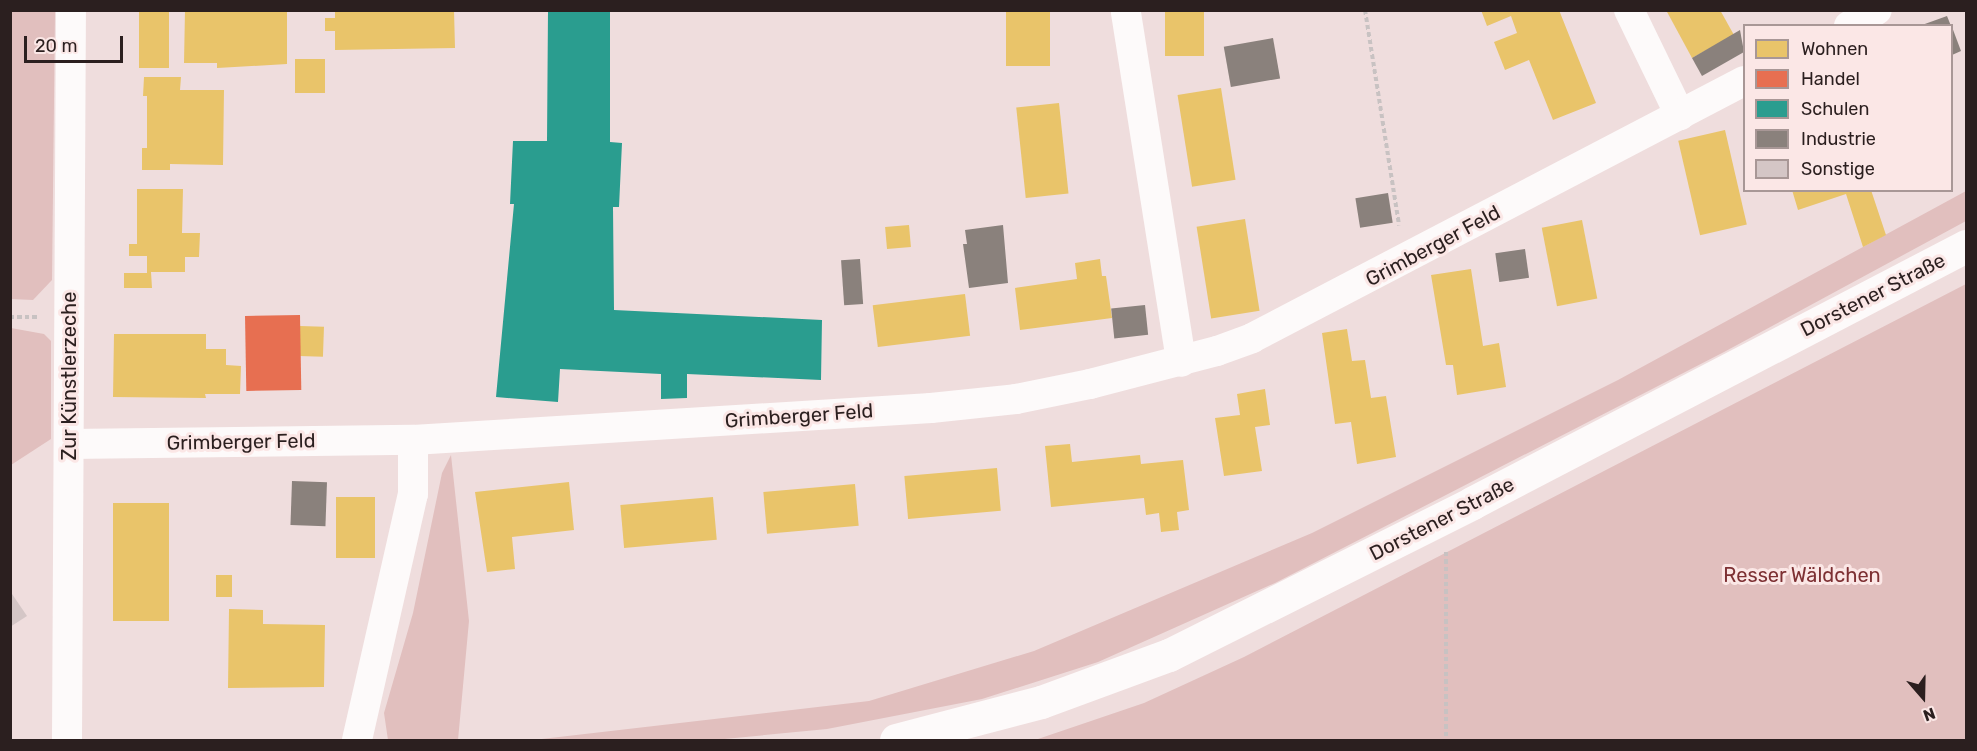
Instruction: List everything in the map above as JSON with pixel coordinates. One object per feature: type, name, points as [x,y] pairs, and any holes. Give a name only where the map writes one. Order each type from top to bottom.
[{"type":"main road","name":"Dorstener Straße","points":[[896,741],[1041,702],[1169,655],[1445,517],[1966,246]]},
{"type":"street","name":"Zur Künstlerzeche","points":[[67,741],[71,10]]},
{"type":"street","points":[[1629,10],[1680,115]]},
{"type":"street","points":[[1852,24],[1877,10]]},
{"type":"street","points":[[1126,13],[1180,362]]},
{"type":"street","name":"Grimberger Feld","points":[[69,444],[413,440],[932,408],[1016,399],[1180,362],[1252,338],[1405,261],[1743,82]]},
{"type":"street","points":[[357,741],[413,494],[413,440]]},
{"type":"path","points":[[1365,10],[1405,261]]},
{"type":"path","points":[[1445,517],[1446,741]]},
{"type":"green space","points":[[11,10],[55,11],[52,280],[33,300],[11,299]]},
{"type":"green space","points":[[1966,191],[1966,221],[1724,352],[1275,583],[1098,662],[982,699],[827,729],[714,740],[533,740],[869,701],[1034,651],[1312,533],[1618,380]]},
{"type":"green space","name":"Resser Wäldchen","points":[[1966,284],[1966,740],[1035,740],[1144,703],[1244,657]]},
{"type":"green space","points":[[11,328],[44,334],[51,341],[51,439],[11,465]]},
{"type":"green space","points":[[451,455],[469,621],[458,740],[388,740],[384,713],[413,613],[442,473]]},
{"type":"building: Wohnen","points":[[139,10],[169,10],[169,68],[139,68]]},
{"type":"building: Wohnen","points":[[185,10],[287,10],[287,64],[217,68],[217,63],[184,63]]},
{"type":"building: Wohnen","points":[[335,10],[454,10],[455,48],[335,50],[335,31],[325,31],[325,18],[335,18]]},
{"type":"building: Wohnen","points":[[1006,10],[1050,10],[1050,66],[1006,66]]},
{"type":"building: Wohnen","points":[[1165,10],[1204,10],[1204,56],[1165,56]]},
{"type":"building: Wohnen","points":[[1481,10],[1559,10],[1596,103],[1553,120],[1529,60],[1505,70],[1494,42],[1517,33],[1511,16],[1487,26]]},
{"type":"building: Wohnen","points":[[1666,10],[1720,10],[1734,35],[1692,58]]},
{"type":"building: Wohnen","points":[[295,59],[325,59],[325,93],[295,93]]},
{"type":"building: Wohnen","points":[[144,77],[181,77],[180,90],[224,90],[223,165],[170,164],[170,170],[142,170],[142,148],[147,148],[147,96],[143,96]]},
{"type":"building: Wohnen","points":[[1221,88],[1236,180],[1192,187],[1178,95]]},
{"type":"building: Wohnen","points":[[1059,103],[1069,194],[1026,198],[1016,107]]},
{"type":"building: Wohnen","points":[[1725,130],[1747,225],[1700,235],[1678,141]]},
{"type":"building: Wohnen","points":[[137,189],[183,189],[182,233],[200,233],[199,257],[185,257],[185,272],[151,272],[152,288],[124,288],[124,273],[147,273],[147,256],[129,256],[129,244],[137,244]]},
{"type":"building: Wohnen","points":[[1793,192],[1872,192],[1886,235],[1863,247],[1846,194],[1798,210]]},
{"type":"building: Wohnen","points":[[1245,219],[1260,311],[1211,319],[1197,227]]},
{"type":"building: Wohnen","points":[[1582,220],[1597,299],[1557,306],[1542,228]]},
{"type":"building: Wohnen","points":[[909,225],[911,247],[887,249],[885,227]]},
{"type":"building: Wohnen","points":[[1100,259],[1102,276],[1106,276],[1112,318],[1020,330],[1015,288],[1077,279],[1075,263]]},
{"type":"building: Wohnen","points":[[1471,269],[1483,346],[1499,343],[1506,387],[1457,395],[1453,365],[1446,365],[1431,275]]},
{"type":"building: Wohnen","points":[[965,294],[970,336],[878,347],[873,305]]},
{"type":"building: Wohnen","points":[[300,326],[324,327],[323,357],[299,356]]},
{"type":"building: Wohnen","points":[[1347,329],[1352,361],[1365,360],[1371,398],[1386,396],[1396,457],[1357,464],[1351,422],[1335,424],[1322,333]]},
{"type":"building: Wohnen","points":[[114,334],[206,334],[206,349],[226,349],[226,365],[241,366],[240,394],[205,394],[206,398],[113,397]]},
{"type":"building: Wohnen","points":[[1265,389],[1270,425],[1255,427],[1262,471],[1224,476],[1215,418],[1240,415],[1237,394]]},
{"type":"building: Wohnen","points":[[1070,444],[1072,462],[1140,455],[1141,464],[1183,460],[1189,510],[1177,512],[1179,530],[1161,532],[1159,513],[1146,515],[1144,498],[1051,507],[1045,446]]},
{"type":"building: Wohnen","points":[[997,468],[1001,511],[908,519],[904,476]]},
{"type":"building: Wohnen","points":[[569,482],[574,530],[512,537],[515,569],[487,572],[475,492]]},
{"type":"building: Wohnen","points":[[855,484],[859,526],[767,534],[763,492]]},
{"type":"building: Wohnen","points":[[336,497],[375,497],[375,558],[336,558]]},
{"type":"building: Wohnen","points":[[713,497],[717,540],[624,548],[620,505]]},
{"type":"building: Wohnen","points":[[113,503],[169,503],[169,621],[113,621]]},
{"type":"building: Wohnen","points":[[216,575],[232,575],[232,597],[216,597]]},
{"type":"building: Wohnen","points":[[229,609],[263,610],[263,624],[325,625],[324,687],[228,688]]},
{"type":"building: Handel","points":[[300,315],[301,390],[246,391],[245,316]]},
{"type":"building: Schulen","points":[[548,10],[610,10],[610,142],[622,143],[619,207],[613,207],[614,310],[822,320],[821,380],[687,374],[687,398],[661,399],[661,374],[560,369],[558,402],[496,397],[514,204],[510,204],[513,141],[547,141]]},
{"type":"building: Industrie","points":[[1947,16],[1950,24],[1925,24]]},
{"type":"building: Industrie","points":[[1740,30],[1743,53],[1702,76],[1692,58]]},
{"type":"building: Industrie","points":[[1953,30],[1961,51],[1953,55]]},
{"type":"building: Industrie","points":[[1273,38],[1280,78],[1231,87],[1224,47]]},
{"type":"building: Industrie","points":[[1388,193],[1393,223],[1360,228],[1355,198]]},
{"type":"building: Industrie","points":[[1003,225],[1008,283],[969,288],[963,244],[967,244],[965,230]]},
{"type":"building: Industrie","points":[[1525,249],[1529,278],[1499,282],[1495,253]]},
{"type":"building: Industrie","points":[[860,259],[863,304],[844,305],[841,260]]},
{"type":"building: Industrie","points":[[1145,305],[1148,335],[1114,338],[1111,309]]},
{"type":"building: Industrie","points":[[292,481],[327,482],[325,526],[290,525]]},
{"type":"building: Sonstige","points":[[10,591],[27,616],[10,627]]}]
